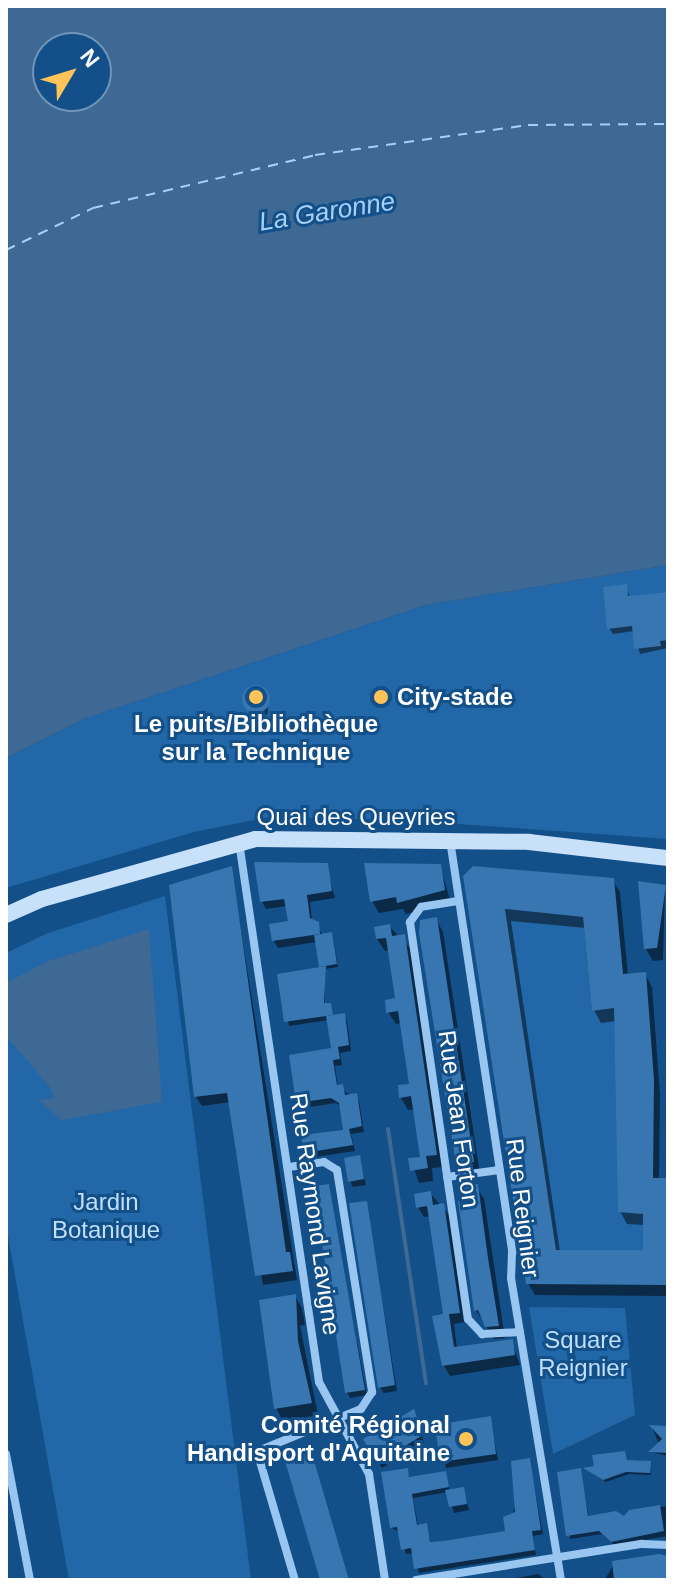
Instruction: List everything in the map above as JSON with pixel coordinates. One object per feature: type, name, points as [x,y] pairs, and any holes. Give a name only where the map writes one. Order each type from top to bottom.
[{"type":"main road","name":"Quai des Queyries","points":[[6,915],[42,899],[239,842],[450,840],[668,858]]},
{"type":"street","name":"Rue Reignier","points":[[450,840],[500,1170],[520,1332],[561,1580]]},
{"type":"street","name":"Rue Raymond Lavigne","points":[[239,842],[319,1382],[369,1474],[385,1580]]},
{"type":"street","name":"Rue Jean Forton","points":[[458,901],[421,907],[410,922],[468,1319],[482,1334],[520,1332]]},
{"type":"street","points":[[289,1167],[324,1162],[337,1170],[372,1392],[367,1405],[337,1419],[272,1441],[259,1458],[295,1580]]},
{"type":"street","points":[[447,1177],[500,1170]]},
{"type":"street","points":[[6,1454],[30,1580]]},
{"type":"street","points":[[416,1580],[558,1557],[668,1545]]},
{"type":"green space","points":[[668,565],[668,839],[403,820],[270,817],[194,832],[6,888],[6,758],[86,718],[426,605]]},
{"type":"green space","name":"Jardin Botanique","points":[[165,896],[251,1580],[69,1580],[6,1225],[6,953],[48,933]]},
{"type":"green space","points":[[505,909],[583,917],[592,1010],[614,1008],[619,1155],[643,1214],[643,1250],[556,1250]]},
{"type":"green space","name":"Square Reignier","points":[[529,1307],[625,1308],[635,1415],[553,1454]]},
{"type":"water","name":"La Garonne","points":[[6,6],[668,6],[668,565],[426,605],[86,718],[6,758]]},
{"type":"water","points":[[149,929],[162,1102],[61,1120],[39,1100],[54,1098],[51,1088],[6,1036],[6,983],[46,962]]},
{"type":"building","points":[[627,584],[628,596],[668,592],[668,640],[660,641],[661,646],[634,649],[632,626],[607,629],[603,587]]},
{"type":"building","name":"Le puits/Bibliothèque sur la Technique","points":[[256,685],[266,689],[270,699],[266,709],[256,713],[246,709],[242,699],[246,689]]},
{"type":"building","points":[[254,862],[328,863],[332,891],[307,895],[310,918],[319,922],[320,934],[272,941],[269,924],[288,921],[284,899],[260,902]]},
{"type":"building","points":[[364,863],[441,864],[445,890],[397,903],[396,897],[370,902]]},
{"type":"building","points":[[232,866],[286,1252],[290,1252],[293,1271],[255,1276],[227,1093],[194,1097],[169,885]]},
{"type":"building","points":[[473,866],[614,878],[623,974],[646,972],[654,1080],[653,1178],[668,1178],[668,1285],[526,1284],[463,876]],"holes":[[[505,909],[583,917],[592,1011],[614,1008],[618,1212],[643,1214],[643,1250],[556,1250]]]},
{"type":"building","points":[[638,881],[666,885],[657,948],[644,949]]},
{"type":"building","points":[[437,917],[474,1162],[456,1164],[419,933],[420,920]]},
{"type":"building","points":[[390,924],[392,936],[405,934],[437,1155],[426,1156],[428,1168],[410,1171],[408,1158],[420,1157],[411,1096],[399,1098],[398,1085],[409,1084],[398,1011],[386,1013],[385,1000],[395,998],[386,938],[376,939],[374,927]]},
{"type":"building","points":[[332,932],[337,964],[319,967],[314,935]]},
{"type":"building","points":[[326,966],[324,1003],[331,1003],[333,1015],[284,1022],[277,974]]},
{"type":"building","points":[[345,1013],[349,1045],[338,1047],[340,1059],[333,1060],[337,1085],[343,1084],[345,1095],[357,1093],[362,1126],[349,1129],[353,1145],[304,1153],[301,1135],[343,1130],[339,1103],[331,1098],[296,1103],[289,1055],[331,1048],[326,1016]]},
{"type":"building","points":[[360,1155],[364,1179],[348,1182],[344,1158]]},
{"type":"building","points":[[329,1184],[365,1390],[345,1393],[313,1186]]},
{"type":"building","points":[[478,1184],[499,1326],[485,1327],[478,1310],[474,1311],[458,1201],[462,1201],[460,1187]]},
{"type":"building","points":[[431,1191],[433,1205],[444,1203],[460,1313],[449,1314],[454,1347],[513,1339],[515,1355],[442,1366],[432,1316],[443,1314],[427,1206],[416,1208],[414,1194]]},
{"type":"building","points":[[367,1201],[395,1385],[378,1388],[349,1203]]},
{"type":"building","points":[[296,1294],[298,1341],[312,1403],[274,1409],[259,1300]]},
{"type":"building","points":[[414,1409],[423,1435],[377,1463],[363,1439]]},
{"type":"building","name":"Comité Régional Handisport d'Aquitaine","points":[[491,1416],[496,1454],[440,1462],[435,1425]]},
{"type":"building","points":[[649,1425],[668,1426],[668,1453],[648,1452],[662,1439]]},
{"type":"building","points":[[310,1447],[349,1580],[320,1580],[283,1455]]},
{"type":"building","points":[[625,1451],[627,1460],[651,1461],[650,1473],[626,1472],[603,1480],[583,1468],[594,1466],[592,1455]]},
{"type":"building","points":[[530,1458],[541,1530],[532,1531],[535,1550],[414,1569],[411,1548],[401,1550],[397,1527],[390,1528],[381,1472],[408,1468],[409,1477],[446,1471],[449,1487],[412,1494],[417,1525],[427,1523],[430,1542],[444,1541],[505,1531],[503,1517],[515,1512],[511,1461]]},
{"type":"building","points":[[581,1468],[588,1516],[616,1511],[624,1516],[629,1510],[660,1505],[664,1531],[611,1542],[599,1531],[566,1536],[557,1472]]},
{"type":"building","points":[[464,1487],[467,1504],[449,1507],[445,1490]]},
{"type":"building","points":[[659,1554],[668,1556],[668,1580],[614,1580],[612,1561]]},
{"type":"waterway","points":[[388,1129],[426,1383]]},
{"type":"ferry route","points":[[6,250],[93,208],[315,155],[528,125],[668,124]]},
{"type":"place","name":"Le puits/Bibliothèque sur la Technique","points":[[256,697]]},
{"type":"place","name":"City-stade","points":[[381,697]]},
{"type":"place","name":"Comité Régional Handisport d'Aquitaine","points":[[466,1439]]}]
